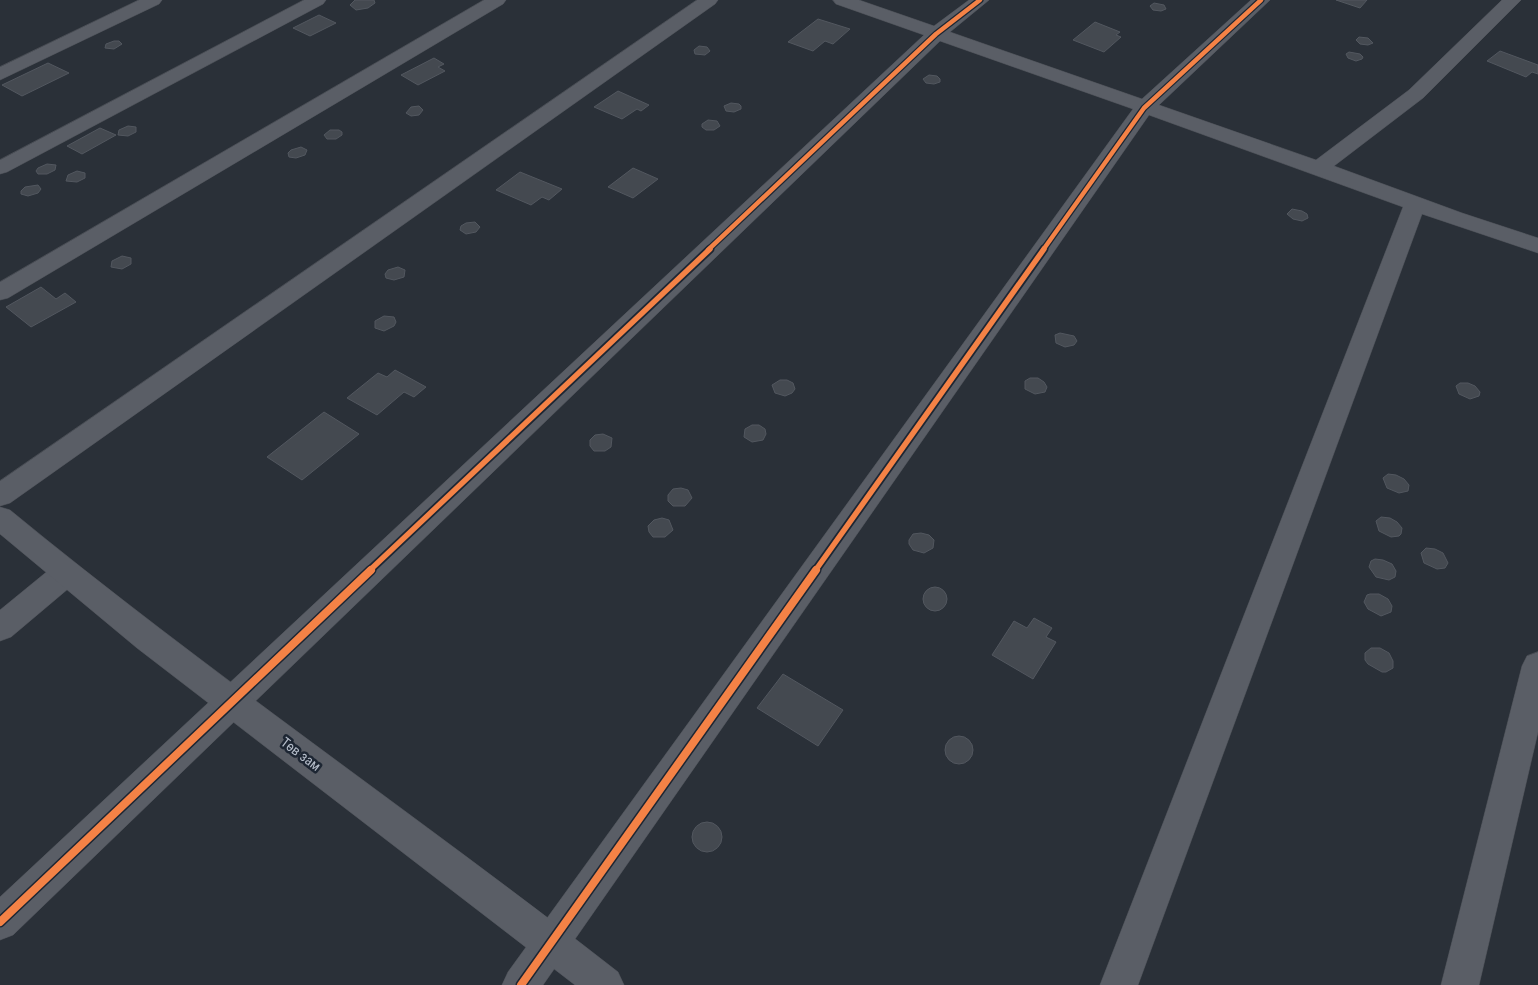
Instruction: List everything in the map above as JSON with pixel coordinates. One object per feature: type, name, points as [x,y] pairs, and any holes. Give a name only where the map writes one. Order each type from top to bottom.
[{"type":"street","points":[[0,74],[153,0]]},
{"type":"street","points":[[0,168],[317,0]]},
{"type":"street","points":[[0,292],[497,0]]},
{"type":"street","points":[[0,495],[709,0]]},
{"type":"street","points":[[842,0],[1538,246]]},
{"type":"street","points":[[0,922],[936,34],[980,0]]},
{"type":"street","points":[[521,985],[1144,108],[1260,0]]},
{"type":"street","points":[[1319,168],[1416,94],[1512,0]]},
{"type":"street","points":[[1119,985],[1415,204]]},
{"type":"street","name":"Төв зам","points":[[0,518],[65,574],[605,985]]},
{"type":"street","points":[[0,628],[65,574]]},
{"type":"street","points":[[1460,985],[1538,666]]},
{"type":"building","points":[[355,0],[374,0],[375,3],[368,8],[356,10],[350,5]]},
{"type":"building","points":[[1336,0],[1367,0],[1360,8]]},
{"type":"building","points":[[1154,3],[1164,5],[1166,9],[1161,11],[1153,10],[1150,6]]},
{"type":"building","points":[[319,15],[336,23],[310,36],[293,28]]},
{"type":"building","points":[[818,19],[850,29],[833,44],[825,41],[813,51],[788,42]]},
{"type":"building","points":[[1095,22],[1120,32],[1116,35],[1121,37],[1104,52],[1073,40]]},
{"type":"building","points":[[1359,37],[1368,38],[1373,43],[1368,45],[1360,44],[1356,40]]},
{"type":"building","points":[[119,41],[122,44],[114,49],[105,48],[106,44]]},
{"type":"building","points":[[699,46],[707,47],[710,51],[705,55],[695,54],[694,50]]},
{"type":"building","points":[[1500,51],[1538,65],[1538,74],[1532,72],[1526,77],[1487,61]]},
{"type":"building","points":[[1349,52],[1360,54],[1363,57],[1356,61],[1348,58],[1346,54]]},
{"type":"building","points":[[434,58],[444,64],[438,67],[445,71],[418,85],[401,75]]},
{"type":"building","points":[[48,63],[69,73],[22,96],[2,85]]},
{"type":"building","points":[[929,75],[937,76],[940,82],[934,84],[926,83],[923,79]]},
{"type":"building","points":[[618,91],[649,105],[641,111],[637,109],[622,119],[594,107]]},
{"type":"building","points":[[731,103],[739,104],[741,109],[734,112],[726,111],[724,106]]},
{"type":"building","points":[[419,106],[423,110],[419,115],[411,116],[406,113],[411,107]]},
{"type":"building","points":[[708,120],[717,121],[720,126],[714,130],[706,130],[702,127],[702,124]]},
{"type":"building","points":[[128,126],[136,127],[136,132],[128,136],[118,135],[119,130]]},
{"type":"building","points":[[100,128],[116,135],[82,154],[67,146]]},
{"type":"building","points":[[330,130],[339,130],[342,132],[342,135],[336,139],[327,139],[324,135]]},
{"type":"building","points":[[301,147],[307,150],[305,155],[296,158],[289,157],[288,153],[291,150]]},
{"type":"building","points":[[47,164],[56,165],[55,170],[47,174],[38,174],[36,171],[38,168]]},
{"type":"building","points":[[633,168],[658,179],[633,198],[608,187]]},
{"type":"building","points":[[77,171],[85,173],[85,178],[77,182],[66,181],[68,175]]},
{"type":"building","points":[[520,172],[562,189],[549,200],[542,197],[531,205],[496,190]]},
{"type":"building","points":[[38,185],[41,189],[38,193],[28,196],[21,194],[25,187]]},
{"type":"building","points":[[1292,209],[1302,211],[1307,214],[1308,218],[1302,221],[1293,219],[1287,214]]},
{"type":"building","points":[[475,222],[480,227],[476,232],[466,234],[460,230],[461,226],[466,223]]},
{"type":"building","points":[[122,256],[131,258],[131,264],[122,269],[111,267],[112,261]]},
{"type":"building","points":[[398,267],[405,270],[404,277],[394,280],[386,278],[385,274],[388,270]]},
{"type":"building","points":[[41,287],[56,299],[65,293],[76,302],[31,327],[6,307]]},
{"type":"building","points":[[384,316],[394,317],[396,322],[394,326],[384,331],[375,328],[375,321]]},
{"type":"building","points":[[1060,333],[1074,336],[1077,341],[1074,345],[1065,347],[1056,343],[1055,335]]},
{"type":"building","points":[[395,370],[426,387],[414,397],[404,392],[377,415],[347,398],[378,373],[387,377]]},
{"type":"building","points":[[1030,378],[1038,378],[1044,382],[1047,387],[1045,392],[1035,394],[1025,389],[1025,381]]},
{"type":"building","points":[[780,380],[787,380],[793,383],[795,389],[792,393],[785,396],[775,393],[772,385]]},
{"type":"building","points":[[1460,383],[1468,383],[1475,386],[1480,392],[1479,396],[1470,399],[1459,394],[1456,386]]},
{"type":"building","points":[[324,412],[359,434],[302,480],[267,457]]},
{"type":"building","points":[[752,425],[759,425],[765,429],[766,434],[763,440],[752,442],[744,437],[745,429]]},
{"type":"building","points":[[603,434],[612,438],[611,447],[605,451],[594,451],[590,446],[590,440],[595,435]]},
{"type":"building","points":[[1388,474],[1404,479],[1409,485],[1408,491],[1399,493],[1387,488],[1383,478]]},
{"type":"building","points":[[681,488],[688,490],[692,498],[685,506],[673,506],[668,501],[668,495],[673,489]]},
{"type":"building","points":[[1381,517],[1390,518],[1397,522],[1402,528],[1401,534],[1391,537],[1379,531],[1376,521]]},
{"type":"building","points":[[662,518],[669,520],[673,530],[665,537],[653,537],[649,532],[648,526],[654,520]]},
{"type":"building","points":[[913,534],[929,535],[934,540],[933,548],[924,553],[913,550],[909,544]]},
{"type":"building","points":[[1426,548],[1435,549],[1443,553],[1448,563],[1445,568],[1437,569],[1424,563],[1421,553]]},
{"type":"building","points":[[1375,559],[1392,564],[1396,571],[1395,577],[1389,580],[1376,577],[1369,567],[1371,561]]},
{"type":"building","points":[[935,587],[944,590],[947,599],[944,608],[935,611],[926,608],[923,599],[926,590]]},
{"type":"building","points":[[1379,594],[1388,599],[1392,606],[1391,612],[1381,616],[1368,609],[1364,602],[1367,595]]},
{"type":"building","points":[[1034,618],[1052,628],[1046,637],[1056,642],[1033,679],[992,655],[1014,621],[1027,628]]},
{"type":"building","points":[[1371,648],[1380,648],[1389,653],[1393,661],[1393,668],[1382,672],[1368,664],[1365,660],[1365,653]]},
{"type":"building","points":[[783,674],[843,710],[818,746],[757,708]]},
{"type":"building","points":[[959,736],[969,740],[973,750],[969,760],[959,764],[949,760],[945,750],[949,740]]},
{"type":"building","points":[[707,822],[718,826],[722,837],[718,848],[707,852],[696,848],[692,837],[696,826]]},
{"type":"cycle path","points":[[0,922],[936,34],[980,0]]},
{"type":"cycle path","points":[[521,985],[1144,108],[1261,0]]}]
